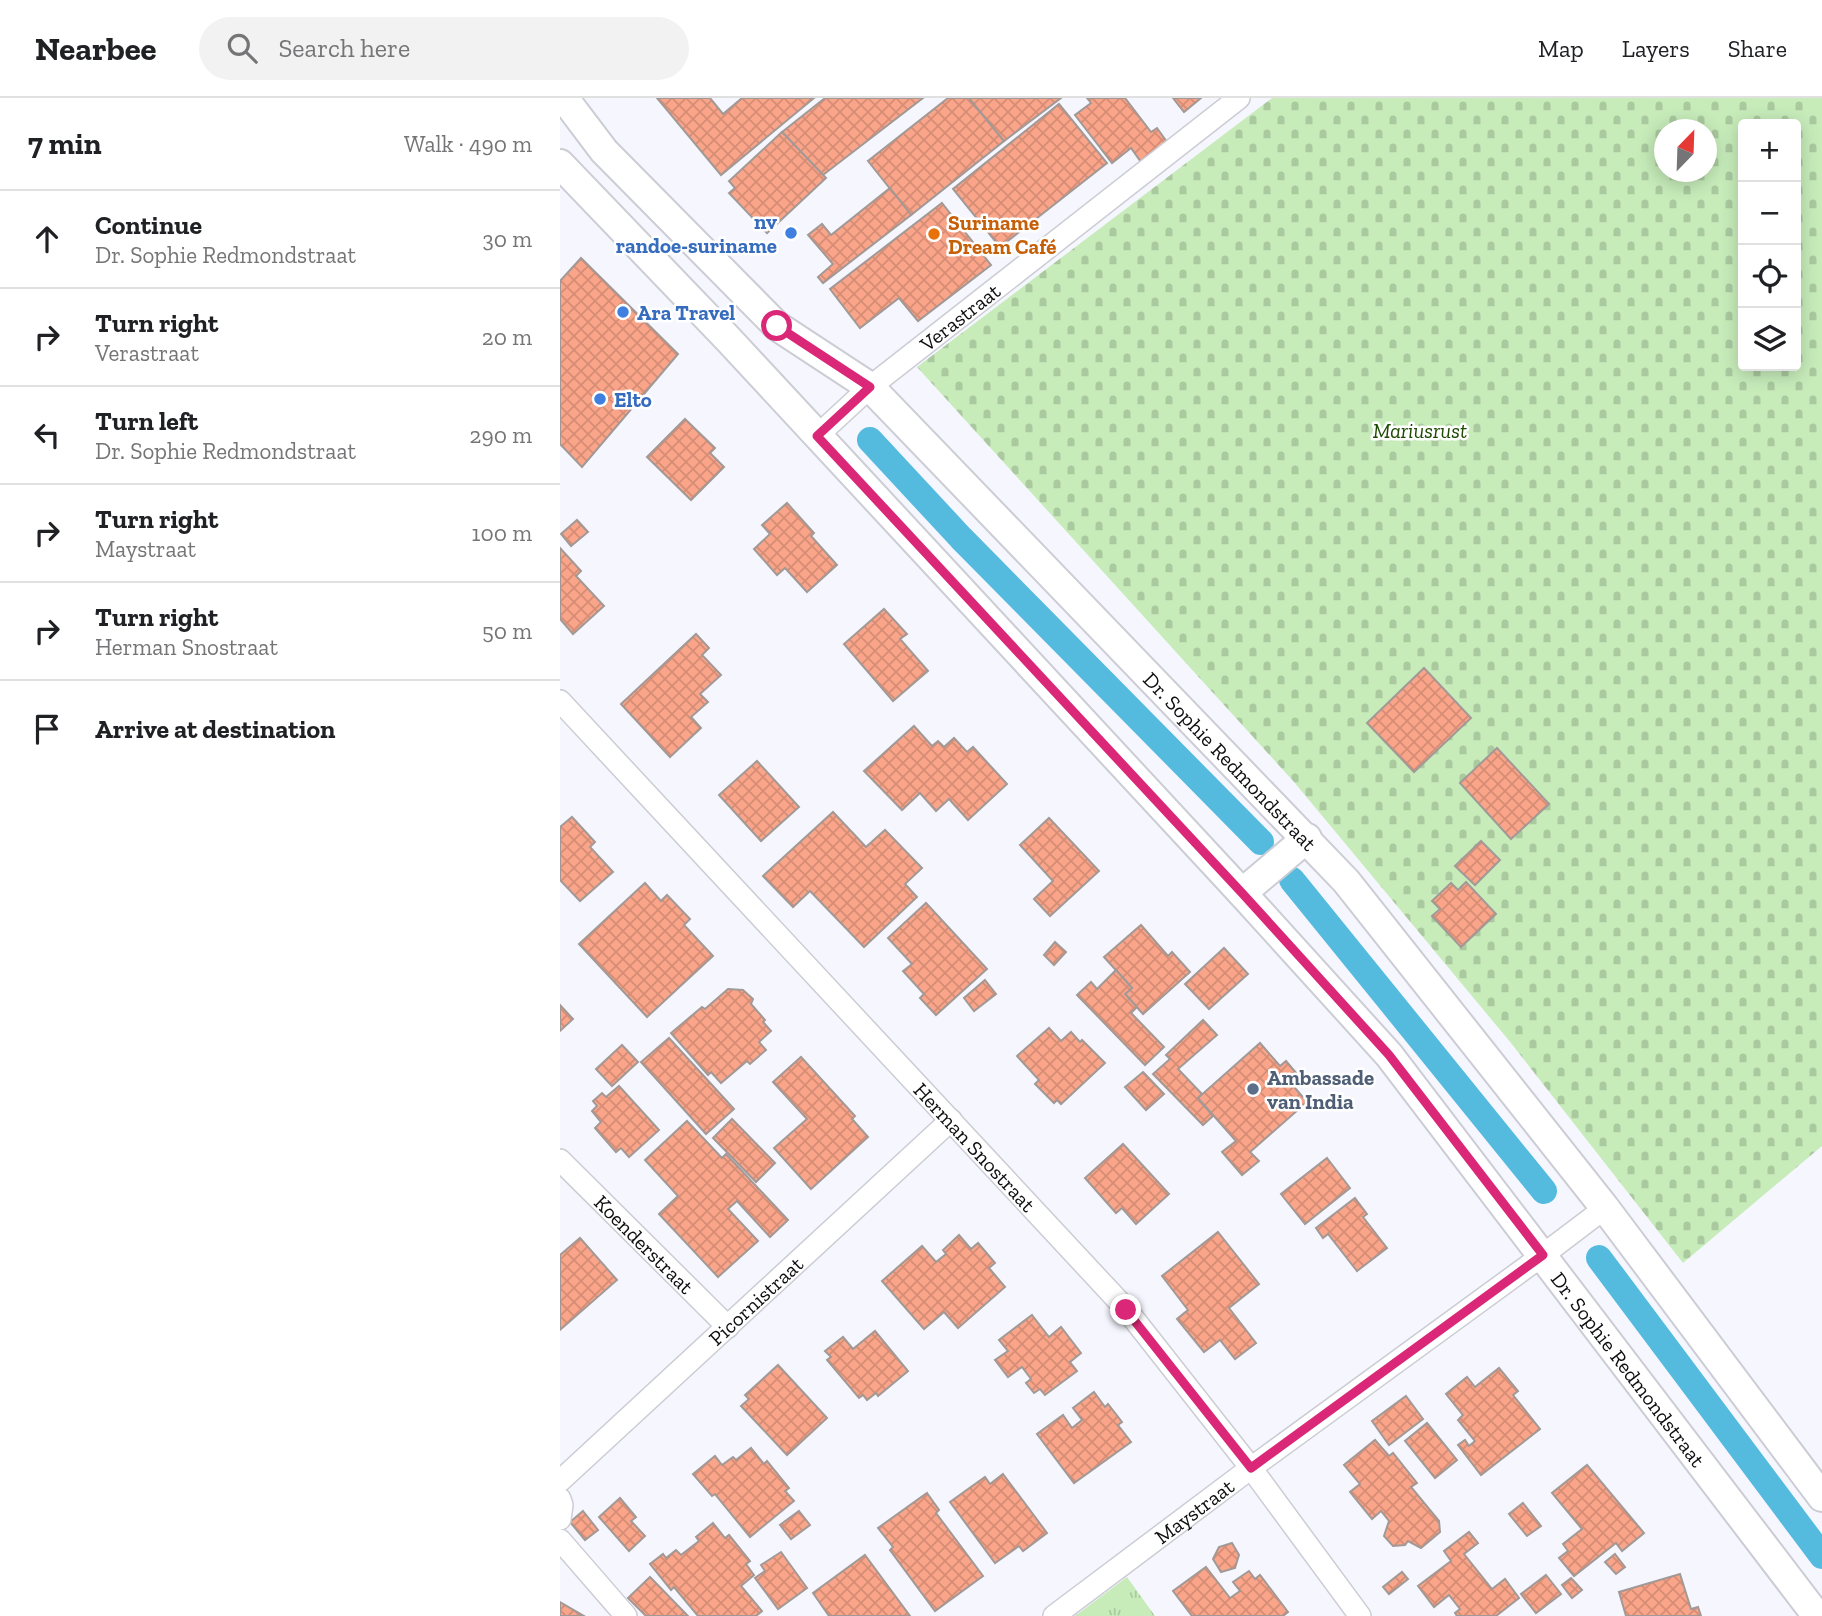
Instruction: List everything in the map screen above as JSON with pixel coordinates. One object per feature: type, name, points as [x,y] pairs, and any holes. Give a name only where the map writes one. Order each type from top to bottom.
[{"type":"street","name":"Dr. Sophie Redmondstraat","points":[[564,98],[604,151],[777,326],[870,387],[1346,881],[1605,1208],[1822,1497]]},
{"type":"street","name":"Verastraat","points":[[817,436],[870,387],[1239,98]]},
{"type":"street","name":"Dr. Sophie Redmondstraat","points":[[560,164],[729,340],[1389,1055],[1818,1616]]},
{"type":"street","name":"Herman Snostraat","points":[[560,701],[1126,1310],[1251,1468],[1360,1616]]},
{"type":"street","points":[[1242,893],[1307,838]]},
{"type":"street","name":"Picornistraat","points":[[560,1481],[951,1120]]},
{"type":"street","name":"Koenderstraat","points":[[560,1160],[728,1326]]},
{"type":"street","name":"Maystraat","points":[[1054,1616],[1605,1208]]},
{"type":"street","points":[[560,1499],[560,1519]]},
{"type":"street","points":[[560,1540],[626,1616]]},
{"type":"green space","name":"Mariusrust","points":[[1272,98],[1822,98],[1822,1146],[1683,1263],[1511,1043],[1294,782],[917,367]]},
{"type":"green space","points":[[1127,1577],[1155,1616],[1075,1616]]},
{"type":"building","points":[[657,98],[710,98],[723,114],[742,98],[814,98],[721,175]]},
{"type":"building","points":[[825,98],[923,98],[823,175],[782,132]]},
{"type":"building","points":[[948,98],[969,98],[1004,141],[911,215],[868,161]]},
{"type":"building","points":[[969,98],[1061,98],[1004,141]]},
{"type":"building","points":[[1087,98],[1125,98],[1151,132],[1157,128],[1167,142],[1141,162],[1131,148],[1112,163],[1075,115],[1091,103]]},
{"type":"building","points":[[1173,98],[1201,98],[1184,112]]},
{"type":"building","points":[[1059,104],[1107,163],[1000,247],[953,189]]},
{"type":"building","points":[[782,132],[826,178],[767,233],[729,193],[735,188],[729,181]]},
{"type":"building","points":[[890,188],[911,215],[823,283],[818,277],[833,264],[808,235],[822,224],[831,235]]},
{"type":"building","name":"Suriname Dream Café","points":[[942,203],[991,265],[918,321],[899,298],[860,328],[830,289]]},
{"type":"building","name":"Elto","points":[[581,258],[678,354],[582,467],[560,444],[560,281]]},
{"type":"building","points":[[685,419],[715,448],[710,453],[724,467],[691,500],[647,457]]},
{"type":"building","points":[[787,503],[814,533],[811,536],[837,565],[807,592],[785,568],[777,575],[754,549],[770,534],[762,525]]},
{"type":"building","points":[[577,520],[588,532],[571,546],[561,534]]},
{"type":"building","points":[[560,548],[581,571],[576,576],[604,606],[573,634],[560,619]]},
{"type":"building","points":[[884,609],[907,634],[900,639],[928,671],[893,701],[844,644]]},
{"type":"building","points":[[696,634],[709,648],[702,655],[721,675],[700,694],[708,702],[691,717],[701,728],[670,757],[621,704]]},
{"type":"building","points":[[1424,668],[1471,718],[1414,772],[1367,723]]},
{"type":"building","points":[[914,726],[932,746],[938,741],[944,747],[954,738],[967,752],[973,747],[1007,784],[968,820],[949,799],[936,811],[920,793],[902,810],[864,771]]},
{"type":"building","points":[[1497,748],[1549,804],[1511,839],[1460,783]]},
{"type":"building","points":[[757,761],[799,807],[761,841],[719,795]]},
{"type":"building","points":[[833,812],[866,847],[885,830],[922,868],[905,884],[917,897],[864,947],[810,891],[793,907],[763,876]]},
{"type":"building","points":[[572,817],[595,842],[590,847],[613,872],[580,901],[560,880],[560,827]]},
{"type":"building","points":[[1049,818],[1099,871],[1050,916],[1034,899],[1053,881],[1020,845]]},
{"type":"building","points":[[1481,841],[1500,860],[1475,885],[1455,866]]},
{"type":"building","points":[[1466,882],[1496,914],[1461,947],[1432,916],[1440,909],[1432,901],[1451,883],[1458,890]]},
{"type":"building","points":[[645,883],[661,901],[667,895],[690,919],[684,925],[713,956],[647,1017],[579,944]]},
{"type":"building","points":[[926,903],[987,969],[936,1015],[920,998],[924,994],[903,971],[912,964],[888,938]]},
{"type":"building","points":[[1141,925],[1168,956],[1172,952],[1190,972],[1143,1014],[1125,994],[1132,988],[1104,957]]},
{"type":"building","points":[[1055,942],[1066,952],[1054,965],[1044,955]]},
{"type":"building","points":[[1224,948],[1248,974],[1209,1009],[1185,984]]},
{"type":"building","points":[[1116,970],[1132,988],[1125,994],[1137,1007],[1131,1013],[1164,1047],[1145,1065],[1077,995],[1091,982],[1097,989]]},
{"type":"building","points":[[985,980],[996,994],[974,1011],[964,998]]},
{"type":"building","points":[[728,989],[743,990],[753,999],[751,1004],[771,1031],[759,1042],[766,1050],[750,1064],[747,1061],[721,1083],[711,1072],[708,1075],[671,1033]]},
{"type":"building","points":[[560,1005],[573,1019],[560,1031]]},
{"type":"building","points":[[1203,1020],[1217,1035],[1178,1069],[1202,1094],[1198,1098],[1213,1116],[1203,1125],[1153,1074],[1170,1059],[1166,1055]]},
{"type":"building","points":[[1049,1028],[1061,1041],[1071,1032],[1105,1063],[1061,1104],[1057,1100],[1054,1103],[1035,1084],[1039,1080],[1017,1056]]},
{"type":"building","points":[[669,1038],[734,1109],[706,1134],[641,1062]]},
{"type":"building","points":[[1260,1043],[1280,1066],[1286,1061],[1297,1074],[1289,1081],[1307,1102],[1250,1152],[1259,1161],[1242,1175],[1222,1152],[1236,1141],[1198,1098]]},
{"type":"building","points":[[622,1045],[638,1062],[612,1086],[596,1069]]},
{"type":"building","points":[[801,1057],[855,1116],[852,1119],[868,1137],[811,1189],[774,1148],[807,1119],[773,1082]]},
{"type":"building","points":[[1143,1072],[1164,1094],[1146,1110],[1125,1087]]},
{"type":"building","points":[[619,1086],[659,1130],[629,1157],[621,1148],[616,1152],[595,1128],[601,1122],[592,1111],[597,1106],[593,1101],[602,1093],[606,1097]]},
{"type":"building","points":[[732,1119],[775,1163],[756,1182],[713,1138]]},
{"type":"building","points":[[687,1121],[722,1158],[726,1154],[788,1220],[770,1237],[737,1201],[728,1209],[758,1241],[718,1277],[659,1214],[678,1196],[645,1160]]},
{"type":"building","points":[[1123,1144],[1169,1194],[1136,1224],[1122,1208],[1116,1213],[1085,1178]]},
{"type":"building","points":[[1327,1158],[1350,1188],[1305,1224],[1281,1194]]},
{"type":"building","points":[[1355,1198],[1367,1214],[1363,1217],[1387,1248],[1357,1271],[1328,1234],[1323,1238],[1316,1228]]},
{"type":"building","points":[[1218,1232],[1259,1284],[1229,1308],[1256,1343],[1235,1359],[1220,1340],[1204,1352],[1177,1319],[1188,1310],[1162,1276]]},
{"type":"building","points":[[959,1235],[971,1249],[978,1243],[995,1263],[989,1268],[1005,1287],[958,1328],[944,1312],[924,1329],[882,1281],[922,1246],[936,1262],[946,1254],[943,1250]]},
{"type":"building","points":[[580,1238],[617,1280],[560,1330],[560,1255]]},
{"type":"building","points":[[1032,1315],[1049,1337],[1061,1327],[1081,1353],[1070,1362],[1077,1371],[1045,1395],[1040,1389],[1034,1393],[1026,1383],[1031,1379],[1022,1367],[1008,1377],[995,1360],[1008,1351],[999,1340]]},
{"type":"building","points":[[875,1331],[908,1371],[878,1396],[876,1393],[867,1400],[863,1395],[859,1398],[827,1360],[831,1357],[825,1351],[843,1337],[853,1349]]},
{"type":"building","points":[[778,1365],[827,1418],[787,1455],[741,1406],[749,1399],[745,1395]]},
{"type":"building","points":[[1499,1368],[1518,1391],[1513,1395],[1540,1429],[1481,1475],[1458,1445],[1465,1440],[1469,1446],[1475,1441],[1458,1420],[1463,1415],[1446,1394],[1467,1377],[1475,1387]]},
{"type":"building","points":[[1094,1392],[1105,1407],[1108,1404],[1122,1422],[1118,1425],[1131,1442],[1074,1483],[1037,1434],[1063,1415],[1072,1428],[1082,1420],[1073,1408]]},
{"type":"building","points":[[1406,1396],[1423,1419],[1389,1445],[1372,1421]]},
{"type":"building","points":[[1427,1423],[1457,1460],[1435,1478],[1405,1441]]},
{"type":"building","points":[[1375,1440],[1389,1456],[1393,1453],[1417,1483],[1411,1487],[1439,1521],[1440,1532],[1421,1548],[1408,1541],[1405,1545],[1393,1546],[1384,1536],[1389,1521],[1381,1511],[1372,1519],[1350,1492],[1360,1484],[1344,1465]]},
{"type":"building","points":[[751,1448],[764,1464],[767,1461],[789,1488],[785,1491],[794,1501],[750,1537],[715,1494],[712,1496],[693,1474],[715,1456],[722,1465],[733,1457],[736,1460]]},
{"type":"building","points":[[1587,1465],[1644,1533],[1622,1551],[1616,1543],[1574,1576],[1559,1558],[1568,1551],[1563,1544],[1582,1529],[1552,1493]]},
{"type":"building","points":[[1003,1474],[1047,1533],[1023,1551],[1019,1546],[995,1563],[950,1502],[985,1477],[990,1484]]},
{"type":"building","points":[[927,1493],[939,1510],[936,1513],[983,1576],[935,1611],[890,1550],[893,1547],[878,1528]]},
{"type":"building","points":[[620,1498],[636,1517],[631,1521],[645,1536],[629,1551],[599,1517]]},
{"type":"building","points":[[1523,1503],[1541,1526],[1527,1536],[1509,1514]]},
{"type":"building","points":[[583,1511],[598,1530],[585,1540],[570,1522]]},
{"type":"building","points":[[799,1511],[810,1525],[791,1539],[780,1525]]},
{"type":"building","points":[[713,1523],[725,1538],[729,1535],[750,1561],[746,1564],[754,1575],[741,1586],[762,1611],[756,1616],[698,1616],[674,1587],[671,1590],[650,1564],[663,1554],[666,1558],[676,1550],[681,1555],[699,1541],[696,1537]]},
{"type":"building","points":[[1469,1532],[1478,1543],[1464,1554],[1492,1589],[1505,1579],[1519,1598],[1496,1616],[1457,1616],[1455,1613],[1460,1609],[1449,1595],[1434,1607],[1418,1586],[1451,1561],[1444,1551]]},
{"type":"building","points":[[1232,1543],[1239,1555],[1235,1568],[1221,1572],[1213,1559],[1219,1547]]},
{"type":"building","points":[[781,1552],[807,1588],[778,1609],[755,1578],[765,1571],[761,1565]]},
{"type":"building","points":[[1615,1554],[1625,1567],[1616,1574],[1605,1562]]},
{"type":"building","points":[[865,1555],[910,1616],[829,1616],[813,1593]]},
{"type":"building","points":[[1206,1567],[1230,1598],[1240,1591],[1233,1582],[1249,1571],[1255,1579],[1260,1575],[1288,1612],[1283,1616],[1192,1616],[1173,1591]]},
{"type":"building","points":[[1402,1572],[1408,1579],[1389,1594],[1383,1587]]},
{"type":"building","points":[[1680,1574],[1691,1609],[1698,1607],[1701,1616],[1626,1616],[1619,1592]]},
{"type":"building","points":[[1546,1575],[1561,1594],[1536,1613],[1521,1594]]},
{"type":"building","points":[[650,1577],[688,1616],[646,1616],[628,1598]]},
{"type":"building","points":[[1571,1578],[1582,1590],[1572,1598],[1562,1585]]},
{"type":"building","points":[[560,1602],[584,1616],[560,1616]]},
{"type":"waterway","points":[[870,440],[961,538],[1261,842]]},
{"type":"waterway","points":[[1292,880],[1544,1191]]},
{"type":"waterway","points":[[1599,1258],[1822,1556]]},
{"type":"place","name":"nv randoe-suriname","points":[[791,233]]},
{"type":"place","name":"Suriname Dream Café","points":[[934,234]]},
{"type":"place","name":"Ara Travel","points":[[623,312]]},
{"type":"place","name":"Elto","points":[[600,399]]},
{"type":"place","name":"Ambassade van India","points":[[1253,1089]]},
{"type":"route","points":[[777,326],[870,387],[817,436],[1389,1055],[1543,1255],[1251,1468],[1126,1310]]}]
